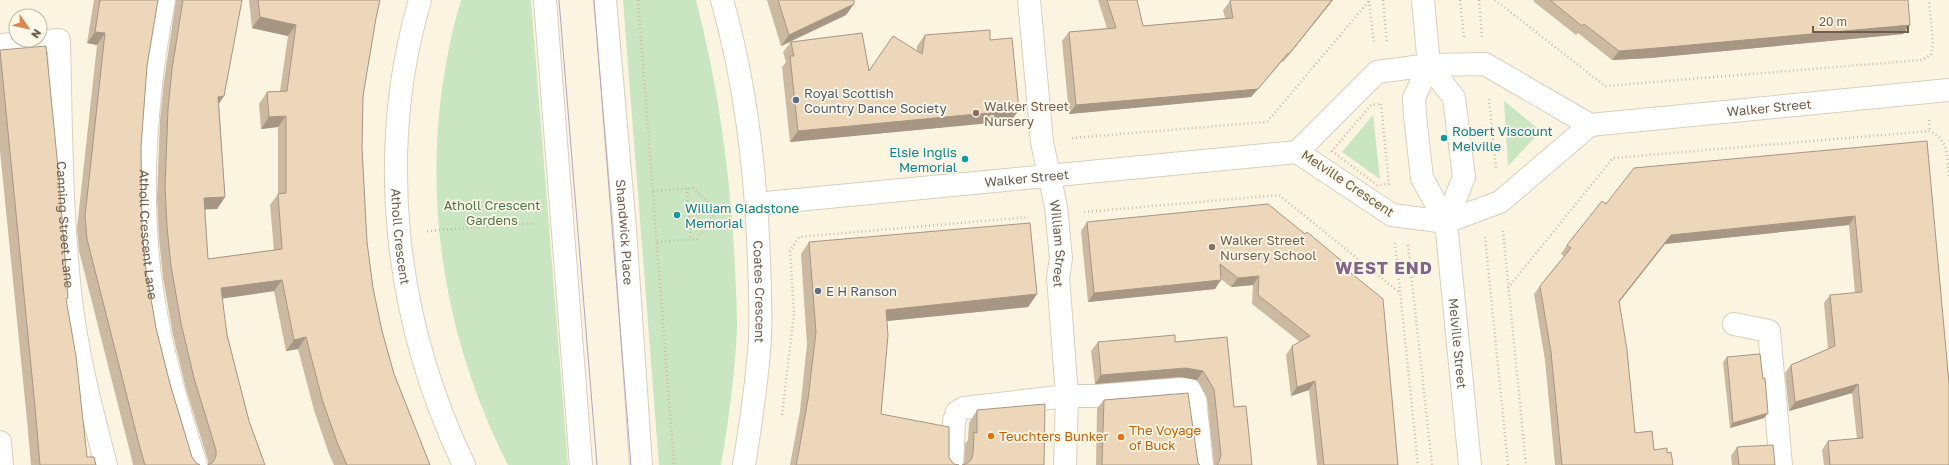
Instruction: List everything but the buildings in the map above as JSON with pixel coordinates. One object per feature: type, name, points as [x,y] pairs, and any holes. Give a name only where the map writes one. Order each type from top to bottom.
[{"type":"street","name":"Atholl Crescent Lane","points":[[164,0],[149,91],[145,140],[144,198],[148,255],[156,318],[173,386],[196,465]]},
{"type":"street","name":"Atholl Crescent","points":[[420,0],[406,62],[398,119],[396,158],[399,234],[412,322],[436,397],[464,465]]},
{"type":"street","points":[[545,0],[581,465]]},
{"type":"street","name":"Shandwick Place","points":[[605,0],[625,229],[641,465]]},
{"type":"street","name":"Coates Crescent","points":[[722,0],[731,30],[740,77],[754,166],[756,204],[760,338],[751,423],[744,465]]},
{"type":"street","name":"William Street","points":[[1029,0],[1042,142],[1056,208],[1061,258],[1058,278],[1067,396],[1065,465]]},
{"type":"street","name":"Melville Street","points":[[1423,0],[1429,65],[1414,98],[1422,178],[1446,222],[1470,465]]},
{"type":"street","name":"Canning Street Lane","points":[[0,45],[59,40],[63,208],[70,292],[91,408],[106,465]]},
{"type":"street","points":[[1384,71],[1429,65],[1476,64],[1590,125]]},
{"type":"street","name":"Melville Street","points":[[1429,65],[1454,98],[1464,177],[1446,222]]},
{"type":"street","name":"Melville Crescent","points":[[1384,71],[1297,152],[1399,216],[1446,222],[1491,205],[1590,125]]},
{"type":"street","name":"Walker Street","points":[[1590,125],[1949,90]]},
{"type":"street","name":"Walker Street","points":[[756,204],[1297,152]]},
{"type":"street","points":[[1734,324],[1769,331],[1782,465]]},
{"type":"street","points":[[952,465],[954,420],[957,412],[964,408],[1067,396],[1096,396],[1180,389],[1190,390],[1195,399],[1202,465]]},
{"type":"street","points":[[0,442],[2,465]]},
{"type":"path","points":[[638,0],[674,465]]},
{"type":"path","points":[[1369,0],[1384,71]]},
{"type":"path","points":[[1072,138],[1266,122],[1369,0]]},
{"type":"path","points":[[1383,0],[1384,71]]},
{"type":"path","points":[[1460,0],[1476,64],[1491,205],[1508,465]]},
{"type":"path","points":[[1476,64],[1479,0]]},
{"type":"path","points":[[1495,0],[1604,86],[1922,60],[1931,55],[1933,43],[1929,0]]},
{"type":"path","points":[[1380,104],[1389,184],[1377,185],[1332,152],[1371,105],[1380,104]]},
{"type":"path","points":[[1508,288],[1613,158],[1930,131],[1939,135],[1946,146],[1949,178]]},
{"type":"path","points":[[687,188],[691,239]]},
{"type":"path","points":[[653,191],[693,188],[717,211]]},
{"type":"path","points":[[1082,212],[1279,195],[1400,293]]},
{"type":"path","points":[[657,242],[697,239],[717,211],[756,204]]},
{"type":"path","points":[[1491,205],[1508,288],[1526,465]]},
{"type":"path","points":[[1399,216],[1400,293],[1418,465]]},
{"type":"path","points":[[1399,216],[1432,465]]},
{"type":"path","points":[[800,237],[1034,217]]},
{"type":"path","points":[[399,234],[534,223]]},
{"type":"green space","name":"Atholl Crescent Gardens","points":[[461,0],[531,0],[568,465],[508,465],[483,410],[463,354],[449,296],[440,237],[436,178],[439,118],[447,59]]},
{"type":"green space","points":[[623,0],[696,0],[710,61],[721,123],[729,185],[737,307],[733,379],[721,465],[659,465]]},
{"type":"green space","points":[[1504,101],[1541,131],[1508,166]]},
{"type":"green space","points":[[1373,115],[1380,179],[1342,152]]},
{"type":"tram line","points":[[559,0],[597,465]]},
{"type":"tram line","points":[[594,0],[631,465]]},
{"type":"place","name":"Royal Scottish Country Dance Society","points":[[796,100]]},
{"type":"place","name":"Walker Street Nursery","points":[[976,113]]},
{"type":"place","name":"Robert Viscount Melville","points":[[1444,138]]},
{"type":"place","name":"Elsie Inglis Memorial","points":[[965,159]]},
{"type":"place","name":"William Gladstone Memorial","points":[[677,215]]},
{"type":"place","name":"Walker Street Nursery School","points":[[1212,247]]},
{"type":"place","name":"E H Ranson","points":[[818,291]]},
{"type":"place","name":"Teuchters Bunker","points":[[991,436]]},
{"type":"place","name":"The Voyage of Buck","points":[[1121,437]]},
{"type":"district","name":"WEST END","points":[[1384,267]]}]
